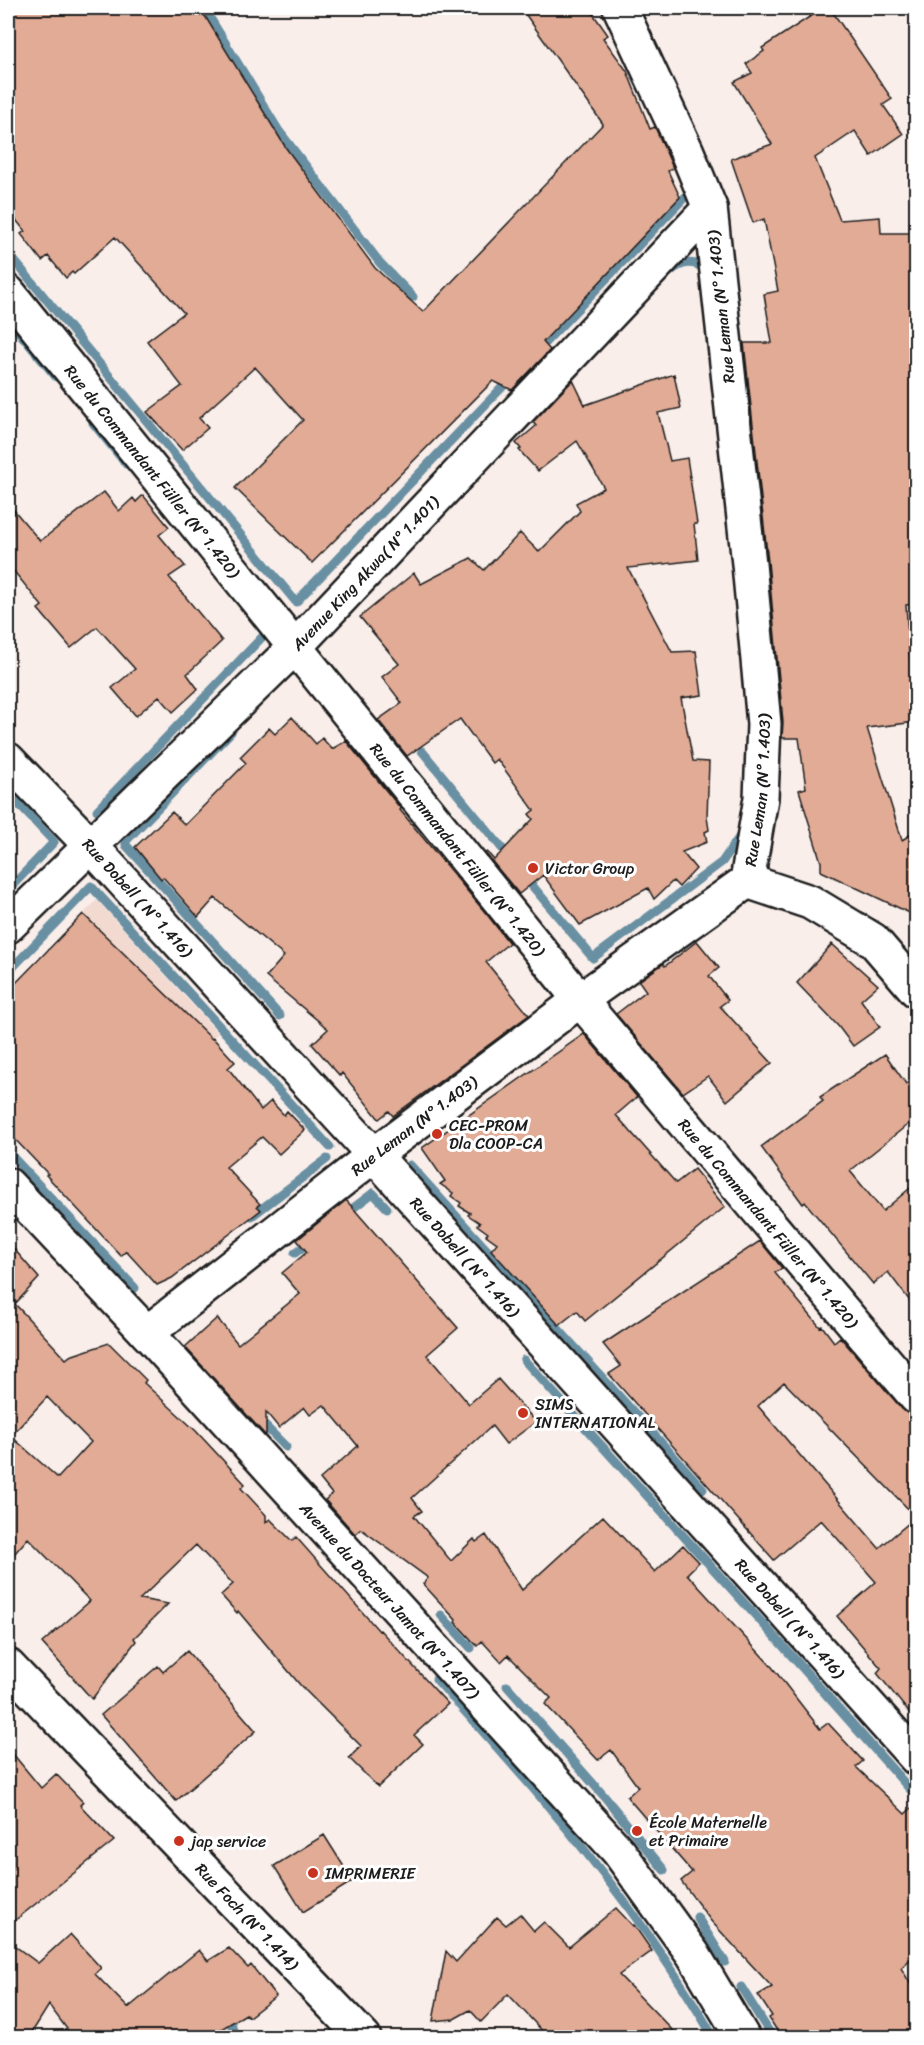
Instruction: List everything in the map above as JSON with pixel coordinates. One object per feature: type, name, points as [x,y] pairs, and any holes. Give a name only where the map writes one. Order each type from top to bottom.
[{"type":"street","name":"Rue Leman (N° 1.403)","points":[[147,1333],[374,1155],[580,1000],[747,881],[761,798],[764,724],[711,208],[620,8]]},
{"type":"street","name":"Avenue King Akwa( N° 1.401)","points":[[8,926],[294,648],[711,208]]},
{"type":"street","name":"Rue du Commandant Füller (N° 1.420)","points":[[8,292],[580,1000],[916,1397]]},
{"type":"street","name":"Rue Dobell ( N° 1.416)","points":[[8,760],[90,844],[374,1155],[916,1758]]},
{"type":"street","points":[[747,881],[810,902],[873,940],[916,990]]},
{"type":"street","name":"Avenue du Docteur Jamot (N° 1.407)","points":[[8,1185],[147,1333],[619,1852],[693,1954],[743,2037]]},
{"type":"street","name":"Rue Foch (N° 1.414)","points":[[8,1666],[364,2037]]},
{"type":"shaded area","points":[[97,900],[218,1033],[212,1039],[83,914]]},
{"type":"building","points":[[8,8],[200,8],[286,148],[375,268],[423,312],[603,124],[521,8],[589,8],[608,35],[603,38],[627,71],[650,129],[655,127],[673,168],[668,171],[680,197],[543,342],[550,350],[512,390],[493,381],[312,563],[235,488],[303,420],[255,367],[199,418],[208,428],[182,450],[147,412],[182,386],[147,341],[184,313],[115,237],[74,274],[72,272],[66,278],[48,256],[42,261],[21,234],[25,231],[8,210]]},
{"type":"building","points":[[823,8],[830,8],[892,99],[883,105],[903,134],[871,156],[855,131],[815,158],[840,220],[880,217],[881,233],[916,233],[916,604],[906,605],[911,677],[914,676],[916,694],[916,722],[867,728],[902,840],[916,831],[916,916],[821,871],[821,862],[799,790],[806,788],[799,738],[782,738],[783,722],[768,562],[744,343],[772,343],[764,294],[778,291],[764,219],[753,223],[731,159],[772,144],[734,82],[752,73],[746,64],[764,51],[762,48]]},
{"type":"building","points":[[674,374],[681,408],[658,413],[670,461],[687,458],[697,524],[694,524],[698,560],[628,568],[672,652],[696,651],[702,695],[681,698],[693,761],[709,762],[707,817],[709,830],[705,832],[707,842],[682,852],[696,869],[679,887],[673,881],[654,899],[648,888],[580,925],[543,875],[519,894],[485,853],[487,852],[494,860],[533,819],[529,814],[534,810],[497,759],[492,763],[460,719],[407,756],[378,720],[402,703],[382,677],[399,664],[360,617],[414,573],[421,584],[471,558],[484,570],[520,533],[539,552],[580,511],[576,503],[604,488],[577,441],[538,471],[519,450],[521,449],[516,443],[536,426],[533,422],[573,380],[585,405]]},
{"type":"building","points":[[104,492],[119,511],[133,498],[136,502],[143,495],[169,527],[159,535],[185,566],[169,577],[222,641],[187,674],[198,689],[173,712],[159,696],[136,716],[112,688],[135,669],[97,627],[71,648],[38,609],[42,606],[8,564],[8,503],[40,541]]},
{"type":"building","points":[[292,717],[316,744],[322,738],[332,749],[346,741],[489,917],[509,943],[486,962],[529,1015],[393,1116],[389,1111],[379,1119],[342,1073],[340,1076],[312,1044],[328,1029],[266,977],[284,956],[215,898],[198,917],[163,877],[161,879],[135,847],[172,812],[185,825],[246,763],[240,757],[269,728],[275,734]]},
{"type":"building","points":[[83,914],[213,1038],[235,1062],[228,1068],[261,1110],[271,1101],[284,1115],[287,1111],[305,1130],[279,1154],[262,1137],[226,1167],[260,1204],[257,1206],[261,1210],[172,1278],[157,1285],[126,1251],[121,1256],[8,1132],[8,991]]},
{"type":"building","points":[[697,941],[719,968],[709,976],[728,1000],[720,1006],[772,1063],[727,1101],[708,1076],[683,1093],[616,1014],[646,991],[639,981],[663,964],[665,966]]},
{"type":"building","points":[[832,944],[878,985],[861,1000],[880,1027],[853,1046],[838,1026],[797,983]]},
{"type":"building","points":[[584,1034],[637,1097],[616,1115],[676,1183],[694,1169],[725,1207],[585,1321],[577,1311],[559,1325],[491,1250],[497,1243],[477,1225],[480,1223],[468,1215],[470,1213],[459,1206],[461,1203],[451,1196],[453,1193],[440,1184],[445,1181],[422,1148]]},
{"type":"building","points":[[885,1054],[906,1084],[916,1076],[916,1118],[850,1171],[883,1211],[916,1183],[916,1309],[888,1272],[873,1284],[805,1202],[803,1204],[761,1147],[823,1101],[820,1097]]},
{"type":"building","points":[[346,1200],[458,1328],[427,1355],[469,1404],[498,1379],[536,1422],[506,1444],[492,1426],[412,1498],[422,1511],[414,1516],[451,1561],[474,1539],[476,1542],[486,1535],[522,1590],[603,1516],[655,1572],[683,1545],[699,1562],[687,1574],[772,1667],[820,1729],[828,1723],[863,1761],[856,1767],[905,1814],[916,1804],[916,1954],[901,1968],[916,1993],[916,2037],[781,2037],[769,2018],[772,2016],[758,1995],[772,1987],[711,1921],[681,1881],[692,1872],[627,1797],[638,1787],[611,1750],[598,1760],[545,1704],[551,1698],[508,1655],[501,1662],[482,1641],[477,1646],[423,1584],[428,1578],[361,1529],[355,1534],[325,1500],[332,1494],[320,1479],[358,1446],[324,1405],[310,1415],[304,1407],[279,1428],[266,1412],[266,1436],[185,1347],[217,1318],[238,1344],[300,1294],[282,1273],[307,1252],[297,1240]]},
{"type":"building","points":[[760,1241],[782,1268],[775,1273],[820,1327],[822,1326],[834,1342],[840,1337],[902,1409],[909,1414],[916,1415],[916,1517],[916,1721],[877,1673],[881,1668],[837,1616],[876,1582],[821,1520],[774,1560],[609,1374],[621,1366],[603,1344]],"holes":[[[784,1382],[916,1517],[879,1548],[758,1406]]]},
{"type":"building","points":[[8,1242],[39,1278],[15,1304],[66,1359],[109,1343],[146,1380],[144,1383],[196,1431],[245,1484],[241,1488],[266,1515],[266,1522],[270,1519],[292,1541],[296,1537],[379,1631],[448,1704],[414,1735],[423,1744],[378,1787],[349,1758],[361,1746],[301,1686],[238,1611],[237,1613],[221,1595],[233,1584],[196,1545],[140,1599],[168,1604],[134,1638],[136,1641],[92,1699],[42,1643],[90,1601],[28,1538],[8,1561]],"holes":[[[47,1397],[91,1442],[58,1478],[11,1436]]]},
{"type":"building","points":[[187,1651],[256,1731],[176,1801],[101,1715],[158,1666],[163,1672]]},
{"type":"building","points":[[8,1748],[41,1788],[56,1774],[83,1802],[80,1805],[114,1841],[8,1926]]},
{"type":"building","name":"IMPRIMERIE","points":[[324,1835],[353,1881],[303,1912],[274,1866]]},
{"type":"building","points":[[616,1908],[634,1925],[652,1951],[619,1975],[679,2037],[548,2037],[508,1994],[481,2022],[470,2010],[454,2019],[433,2021],[446,1951],[456,1962],[497,1917],[506,1925],[520,1914],[534,1931],[544,1922],[569,1947]]},
{"type":"building","points":[[70,1934],[101,1968],[95,1974],[128,2008],[199,1950],[208,1961],[229,1948],[248,1968],[251,1965],[276,1996],[249,2017],[246,2014],[208,2037],[73,2037],[49,2005],[29,2037],[8,2037],[8,1941],[38,1963]]},
{"type":"waterway","points":[[204,8],[279,131],[380,263],[413,297]]},
{"type":"waterway","points":[[536,352],[684,198]]},
{"type":"waterway","points":[[8,253],[296,602],[512,377]]},
{"type":"waterway","points":[[670,272],[689,263],[699,265],[708,272]]},
{"type":"waterway","points":[[8,319],[56,377]]},
{"type":"waterway","points":[[93,423],[126,464]]},
{"type":"waterway","points":[[97,810],[266,633],[261,627]]},
{"type":"waterway","points":[[231,732],[126,841],[126,845],[280,1016]]},
{"type":"waterway","points":[[422,751],[510,858]]},
{"type":"waterway","points":[[8,793],[54,842],[8,890]]},
{"type":"waterway","points":[[524,876],[593,958],[722,862],[742,833]]},
{"type":"waterway","points":[[8,972],[91,886],[330,1147]]},
{"type":"waterway","points":[[8,1152],[135,1288]]},
{"type":"waterway","points":[[252,1216],[327,1159]]},
{"type":"waterway","points":[[410,1165],[703,1489]]},
{"type":"waterway","points":[[344,1215],[373,1193],[387,1208]]},
{"type":"waterway","points":[[295,1253],[312,1240]]},
{"type":"waterway","points":[[524,1360],[916,1796]]},
{"type":"waterway","points":[[258,1419],[286,1447]]},
{"type":"waterway","points":[[441,1615],[471,1648]]},
{"type":"waterway","points":[[436,1679],[538,1794],[612,1885],[658,1949],[714,2038]]},
{"type":"waterway","points":[[507,1686],[604,1796],[664,1870]]},
{"type":"waterway","points":[[697,1917],[725,1962]]},
{"type":"waterway","points":[[741,1987],[773,2038]]},
{"type":"waterway","points":[[229,2012],[233,2031]]},
{"type":"place","name":"Victor Group","points":[[533,868]]},
{"type":"place","name":"CEC-PROM Dla COOP-CA","points":[[437,1134]]},
{"type":"place","name":"SIMS INTERNATIONAL","points":[[523,1413]]},
{"type":"place","name":"École Maternelle et Primaire","points":[[637,1831]]},
{"type":"place","name":"jap service","points":[[179,1841]]},
{"type":"place","name":"IMPRIMERIE","points":[[313,1873]]}]
